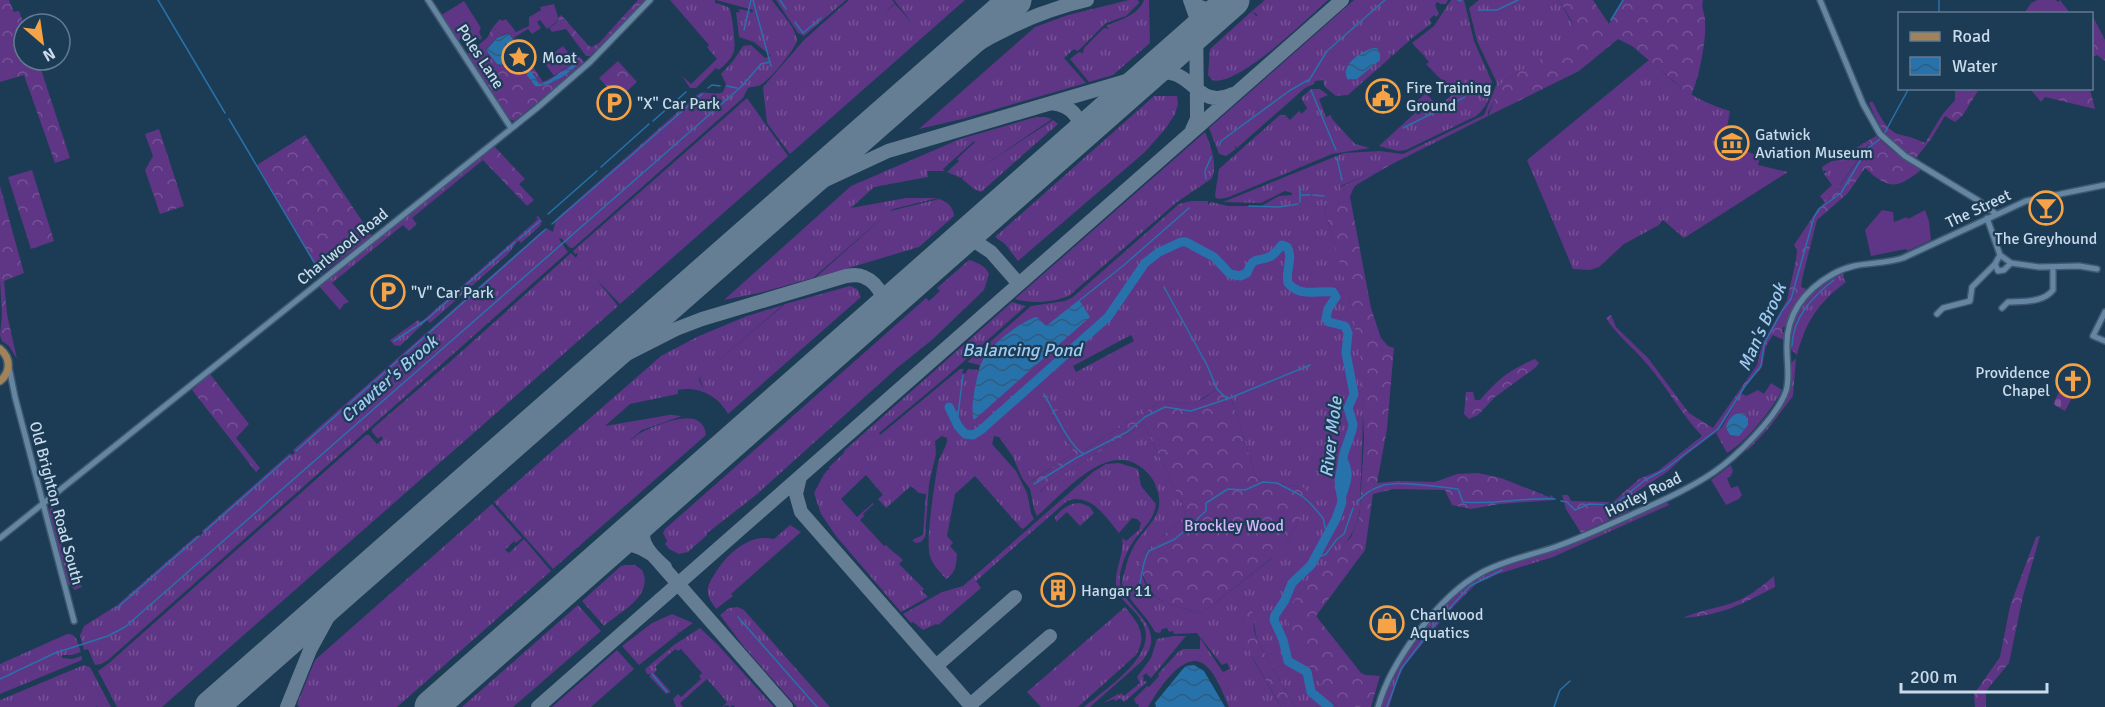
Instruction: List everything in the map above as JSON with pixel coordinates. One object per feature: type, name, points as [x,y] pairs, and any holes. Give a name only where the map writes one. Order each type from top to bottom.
[{"type":"main road","points":[[0,382],[9,366],[7,356],[1,349]]},
{"type":"street","name":"Poles Lane","points":[[428,0],[511,128]]},
{"type":"street","name":"Charlwood Road","points":[[0,538],[511,128],[590,62],[650,0]]},
{"type":"street","points":[[1820,0],[1863,104],[1880,135],[1905,156],[1979,201],[1996,214]]},
{"type":"street","name":"The Street","points":[[1866,263],[1895,261],[1903,258],[1996,214],[2036,199],[2105,184]]},
{"type":"street","points":[[1987,218],[2000,255],[2011,263],[2053,268],[2075,266],[2097,269]]},
{"type":"street","points":[[1937,314],[1943,308],[1967,303],[1971,299],[1972,286],[1995,264],[2000,255]]},
{"type":"street","name":"Horley Road","points":[[1378,707],[1389,675],[1403,653],[1443,604],[1471,579],[1498,565],[1578,539],[1661,501],[1705,478],[1736,455],[1767,419],[1784,394],[1788,375],[1787,330],[1796,309],[1806,295],[1830,277],[1845,269],[1866,263]]},
{"type":"street","points":[[1995,264],[2000,272],[2011,263]]},
{"type":"street","points":[[2002,308],[2008,302],[2041,299],[2048,296],[2053,290],[2053,268]]},
{"type":"street","points":[[2105,312],[2093,336],[2105,341]]},
{"type":"street","name":"Old Brighton Road South","points":[[9,366],[14,393],[74,621]]},
{"type":"street","points":[[0,382],[8,385],[14,393]]},
{"type":"green space","points":[[0,0],[9,0],[14,12],[12,12],[12,72],[42,72],[70,158],[55,163],[24,75],[0,82]]},
{"type":"green space","points":[[638,0],[646,0],[590,56],[586,56],[566,29],[552,32],[549,28],[559,21],[558,18],[561,15],[592,47],[599,43]]},
{"type":"green space","points":[[670,0],[715,0],[715,3],[726,6],[730,10],[734,36],[733,54],[719,70],[716,68],[696,88],[690,88],[682,76],[691,84],[717,59],[707,47],[709,45]]},
{"type":"green space","points":[[716,0],[772,0],[791,25],[797,41],[776,70],[759,86],[748,88],[743,98],[573,248],[570,248],[561,238],[559,239],[568,252],[108,660],[95,665],[88,649],[84,650],[80,636],[84,626],[116,606],[196,536],[200,536],[202,531],[290,453],[291,455],[295,453],[293,450],[542,231],[548,229],[553,232],[556,219],[698,94],[723,92],[726,84],[721,74],[743,46],[751,45],[765,58],[771,56],[754,42],[739,37],[736,12],[740,11],[738,9],[752,13],[753,10]]},
{"type":"green space","points":[[776,0],[846,0],[804,36],[798,33]]},
{"type":"green space","points":[[849,0],[892,0],[895,3],[882,15],[895,4],[913,24],[894,0],[965,0],[790,154],[767,123],[763,87],[804,40]]},
{"type":"green space","points":[[1129,0],[1138,0],[1139,3],[1126,16],[1106,23],[1080,49],[1077,51],[1074,49],[1064,58],[1086,83],[919,129],[1035,27],[1068,15]]},
{"type":"green space","points":[[1144,0],[1149,0],[1150,43],[1113,75],[1089,82],[1070,59],[1079,52],[1083,53],[1084,48],[1104,28],[1109,29],[1106,26],[1134,13]]},
{"type":"green space","points":[[1265,0],[1328,0],[1254,63],[1223,80],[1212,80],[1208,75],[1210,49],[1252,11]]},
{"type":"green space","points":[[1354,0],[1448,0],[1446,4],[1437,2],[1435,5],[1439,14],[1429,20],[1432,23],[1411,39],[1409,38],[1410,40],[1392,56],[1389,52],[1391,57],[1348,95],[1336,96],[1325,87],[1323,80],[1315,81],[1237,148],[1234,145],[1236,149],[1226,156],[1219,154],[1209,128]]},
{"type":"green space","points":[[1451,0],[1464,0],[1474,41],[1492,82],[1488,101],[1476,116],[1406,150],[1398,151],[1379,146],[1416,112],[1418,115],[1423,110],[1416,102],[1426,93],[1438,107],[1454,93],[1426,64],[1429,62],[1425,55],[1412,43],[1434,26]]},
{"type":"green space","points":[[1479,0],[1559,0],[1575,29],[1576,37],[1571,43],[1506,79],[1488,116],[1386,167],[1340,186],[1346,201],[1324,207],[1358,336],[1363,412],[1360,508],[1357,522],[1343,547],[1293,602],[1293,634],[1312,670],[1337,707],[1295,707],[1257,640],[1253,619],[1242,618],[1253,659],[1281,707],[1229,707],[1213,674],[1198,661],[1189,662],[1172,673],[1148,707],[1139,707],[1136,704],[1134,699],[1147,686],[1149,687],[1179,651],[1200,649],[1200,638],[1223,672],[1230,669],[1227,663],[1222,665],[1197,633],[1174,634],[1167,628],[1162,629],[1160,633],[1155,632],[1124,588],[1122,580],[1130,553],[1155,517],[1159,503],[1151,477],[1132,462],[1119,460],[1093,469],[1037,516],[1030,489],[1022,478],[1013,457],[999,437],[994,436],[992,444],[1016,471],[1027,493],[1034,519],[1023,529],[1021,528],[975,476],[955,494],[947,536],[953,543],[950,546],[957,554],[954,571],[946,579],[931,559],[929,538],[938,463],[947,438],[942,436],[935,441],[936,454],[929,484],[925,537],[921,542],[916,543],[912,540],[923,535],[926,494],[919,493],[911,486],[886,508],[878,499],[883,495],[866,475],[841,499],[857,517],[874,504],[860,520],[884,546],[886,545],[903,560],[899,564],[924,589],[922,591],[928,597],[901,612],[836,536],[821,514],[814,493],[827,470],[831,469],[828,468],[845,450],[1012,302],[1026,306],[879,433],[880,435],[960,369],[964,369],[962,373],[965,374],[968,369],[979,370],[980,365],[967,362],[1031,306],[1065,301],[1073,297],[1179,204],[1208,201],[1208,205],[1211,202],[1228,206],[1261,206],[1279,196],[1292,195],[1292,193],[1285,191],[1261,203],[1223,202],[1344,153],[1380,151],[1403,154],[1484,115],[1497,83],[1477,41],[1469,8]],"holes":[[[1131,335],[1134,341],[1076,372],[1073,366]],[[1217,389],[1224,396],[1231,397],[1256,477],[1263,482],[1303,487],[1307,502],[1285,545],[1270,560],[1202,613],[1179,607],[1156,597],[1150,592],[1143,579],[1138,558],[1185,516],[1186,512],[1144,424],[1050,482],[1040,492],[1031,481],[1074,453],[1043,396],[1079,445],[1086,449],[1162,401],[1189,404],[1197,402]]]},
{"type":"green space","points":[[1559,0],[1593,0],[1609,24],[1623,0],[1703,0],[1704,47],[1691,96],[1632,46],[1618,39],[1579,71],[1488,116],[1500,85],[1506,79],[1574,40],[1575,30]]},
{"type":"green space","points":[[2037,0],[2056,0],[2058,2],[2060,0],[2069,12],[2025,12],[2031,3]]},
{"type":"green space","points":[[464,1],[481,28],[479,32],[482,38],[480,40],[468,33],[459,40],[461,45],[440,16]]},
{"type":"green space","points":[[554,4],[559,20],[547,29],[540,20],[537,22],[541,28],[532,34],[528,29],[515,37],[509,32],[501,35],[493,27],[500,19],[502,21],[506,19],[516,32],[529,26],[529,17],[541,10],[540,7]]},
{"type":"green space","points":[[2093,17],[2105,40],[2105,61],[2097,55],[2093,57]]},
{"type":"green space","points":[[493,27],[501,35],[509,32],[515,37],[543,82],[575,61],[569,54],[575,52],[584,62],[565,81],[514,121],[506,117],[466,55],[487,38]],"holes":[[[506,34],[511,36],[529,64],[528,70],[524,70],[506,43],[505,63],[500,66],[486,49],[497,38]]]},
{"type":"green space","points":[[563,46],[575,61],[554,76],[546,65],[550,62],[547,58]]},
{"type":"green space","points":[[1649,60],[1686,91],[1705,102],[1730,111],[1726,133],[1730,144],[1760,157],[1758,165],[1788,172],[1684,238],[1663,220],[1659,225],[1624,244],[1599,267],[1590,270],[1573,269],[1527,160]]},
{"type":"green space","points":[[618,61],[637,82],[618,99],[599,78]]},
{"type":"green space","points":[[1311,89],[1320,89],[1328,95],[1319,99],[1326,117],[1331,115],[1355,144],[1370,148],[1332,154],[1229,197],[1216,198],[1219,169],[1280,115],[1285,115],[1290,120],[1299,111],[1302,114],[1307,108],[1301,98]]},
{"type":"green space","points":[[1955,90],[1978,90],[1963,115],[1955,122],[1945,116],[1916,158],[1900,149],[1887,136],[1869,103],[1872,101],[1891,130],[1925,143],[1942,115],[1955,100]]},
{"type":"green space","points":[[2031,90],[2090,90],[2095,109],[2045,97],[2041,102]]},
{"type":"green space","points":[[1154,96],[1177,96],[1178,104],[1175,114],[1166,128],[1145,152],[1018,261],[1005,244],[995,237]]},
{"type":"green space","points":[[747,98],[788,156],[620,304],[597,280],[618,306],[162,707],[117,707],[98,671],[366,435],[369,435],[377,444],[383,439],[381,436],[378,439],[372,429],[571,253],[576,258],[578,253],[575,254],[573,251]]},
{"type":"green space","points":[[1036,117],[1052,119],[983,166],[1053,120],[1058,124],[981,192],[962,179],[964,176],[961,178],[947,172],[959,161],[957,159],[974,141],[943,169],[945,171],[927,171],[928,177],[874,187],[851,208],[906,198],[938,198],[890,211],[939,199],[950,205],[954,216],[919,247],[815,278],[889,212],[813,278],[724,300],[851,186],[960,139]]},
{"type":"green space","points":[[159,129],[184,206],[160,214],[145,170],[153,156],[145,134]]},
{"type":"green space","points":[[1205,132],[1214,162],[1211,179],[1177,202],[1070,295],[1043,302],[1015,299]]},
{"type":"green space","points":[[305,135],[372,236],[321,274],[257,165]]},
{"type":"green space","points":[[1876,136],[1894,152],[1921,170],[1905,181],[1892,184],[1880,180],[1865,168],[1848,193],[1817,220],[1801,287],[1809,290],[1794,306],[1783,327],[1784,340],[1773,335],[1766,346],[1762,367],[1745,387],[1719,430],[1667,472],[1624,500],[1629,511],[1581,533],[1566,509],[1562,495],[1568,495],[1571,501],[1613,502],[1639,479],[1658,471],[1702,436],[1642,358],[1615,331],[1606,318],[1611,315],[1616,327],[1648,358],[1689,413],[1713,428],[1757,365],[1762,344],[1787,300],[1796,260],[1797,250],[1794,245],[1818,209],[1838,189],[1869,144],[1854,149]]},
{"type":"green space","points":[[1869,143],[1837,190],[1825,203],[1820,196],[1832,185],[1824,174],[1827,171],[1823,172],[1822,167],[1832,161],[1845,159],[1854,149]]},
{"type":"green space","points":[[493,145],[525,179],[519,184],[534,200],[527,206],[479,156]]},
{"type":"green space","points":[[479,156],[483,160],[412,218],[417,224],[409,231],[403,225],[332,283],[349,302],[344,304],[340,310],[319,286]]},
{"type":"green space","points":[[1397,161],[1356,185],[1350,197],[1371,308],[1381,338],[1388,346],[1394,348],[1387,429],[1377,483],[1435,482],[1457,474],[1478,473],[1501,478],[1549,497],[1552,495],[1554,500],[1500,504],[1471,509],[1452,505],[1445,490],[1394,489],[1373,494],[1365,550],[1316,616],[1361,673],[1380,676],[1371,707],[1337,707],[1293,636],[1288,616],[1295,599],[1351,537],[1360,508],[1364,438],[1360,355],[1350,300],[1324,207],[1345,201],[1340,187]]},
{"type":"green space","points":[[32,170],[54,241],[31,249],[8,177]]},
{"type":"green space","points":[[0,186],[24,273],[4,281],[7,314],[17,359],[9,346],[2,341],[0,335],[2,315]]},
{"type":"green space","points":[[1882,210],[1893,212],[1894,222],[1907,217],[1908,219],[1925,210],[1931,240],[1907,251],[1906,249],[1871,256],[1865,230]]},
{"type":"green space","points":[[538,216],[542,221],[540,226],[521,243],[517,242],[508,254],[430,323],[427,320],[400,346],[394,345],[390,340],[418,320],[421,322],[538,219],[536,217]]},
{"type":"green space","points":[[969,260],[983,266],[989,274],[984,290],[933,339],[688,552],[679,554],[669,549],[665,544],[667,541],[663,533],[665,529],[926,298],[929,301],[940,291],[937,288]]},
{"type":"green space","points":[[1844,272],[1843,277],[1846,282],[1828,297],[1814,314],[1797,355],[1788,347],[1790,327],[1795,315],[1813,292]]},
{"type":"green space","points":[[850,286],[857,289],[861,297],[728,414],[713,397],[700,391],[686,389],[678,390],[678,394],[630,404],[605,426],[669,415],[682,416],[642,430],[628,442],[660,424],[689,418],[697,420],[703,426],[706,435],[553,569],[494,502],[661,356],[699,336],[747,316],[783,305],[701,375],[785,304]]},
{"type":"green space","points":[[1796,358],[1793,396],[1768,429],[1747,451],[1746,448],[1783,400],[1790,364]]},
{"type":"green space","points":[[1535,359],[1539,363],[1535,368],[1495,397],[1478,415],[1469,419],[1464,414],[1466,392],[1473,392],[1475,400],[1480,400],[1504,376]]},
{"type":"green space","points":[[2069,372],[2071,374],[2065,386],[2074,388],[2075,392],[2065,411],[2053,404]]},
{"type":"green space","points":[[210,374],[249,424],[236,438],[260,468],[256,472],[192,390]]},
{"type":"green space","points":[[1771,383],[1782,390],[1777,398],[1750,433],[1727,453],[1716,433],[1722,427],[1741,393],[1746,396],[1758,390],[1764,394]]},
{"type":"green space","name":"Brockley Wood","points":[[1217,389],[1224,396],[1231,397],[1256,477],[1263,482],[1303,487],[1308,494],[1306,506],[1282,550],[1202,613],[1166,603],[1158,598],[1152,592],[1142,573],[1138,558],[1185,516],[1186,512],[1144,424],[1050,482],[1037,494],[1030,482],[1074,453],[1042,398],[1044,394],[1051,400],[1079,444],[1086,449],[1162,401],[1189,404],[1203,399]]},
{"type":"green space","points":[[1119,463],[1138,469],[1141,486],[1156,504],[1151,519],[1126,554],[1120,578],[1123,593],[1149,628],[1150,649],[1142,661],[1090,707],[1084,707],[1128,670],[1144,646],[1146,634],[1142,622],[1122,598],[1116,583],[1122,538],[1126,541],[1139,530],[1141,523],[1137,519],[1132,518],[1119,533],[1103,513],[1090,503],[1076,499],[1067,501],[976,581],[981,588],[938,625],[923,630],[913,622],[911,623],[903,614],[942,592],[963,586],[1093,472],[1106,464]]},
{"type":"green space","points":[[1731,465],[1733,471],[1727,478],[1731,488],[1738,486],[1742,495],[1739,499],[1726,505],[1711,480]]},
{"type":"green space","points":[[1666,501],[1669,505],[1553,557],[1498,574],[1476,584],[1451,609],[1405,665],[1389,707],[1379,707],[1386,688],[1407,650],[1434,616],[1465,586],[1482,574]]},
{"type":"green space","points":[[1080,503],[1090,507],[1094,513],[1080,526],[1067,512],[1056,522],[1055,517],[1063,509]]},
{"type":"green space","points":[[54,504],[54,521],[58,533],[82,587],[75,590],[67,583],[49,515]]},
{"type":"green space","points":[[492,504],[522,538],[516,543],[514,541],[505,550],[509,553],[524,539],[551,571],[397,707],[299,707],[297,704],[315,660]]},
{"type":"green space","points":[[790,525],[801,532],[716,609],[709,596],[708,588],[714,575],[731,553],[755,539],[774,539]]},
{"type":"green space","points":[[2040,536],[2023,596],[2009,663],[1986,691],[1986,707],[1975,707],[1974,694],[2000,657],[2010,606],[2036,537]]},
{"type":"green space","points":[[635,565],[642,570],[645,579],[644,588],[633,603],[604,626],[582,601],[621,566]]},
{"type":"green space","points":[[1774,576],[1775,587],[1741,604],[1720,612],[1683,618],[1741,599]]},
{"type":"green space","points":[[1251,597],[1257,640],[1295,707],[1281,707],[1250,653],[1242,618]]},
{"type":"green space","points":[[578,605],[601,631],[513,707],[462,707]]},
{"type":"green space","points":[[738,607],[744,610],[830,707],[797,707],[744,647],[720,615],[729,608]]},
{"type":"green space","points":[[1125,607],[1140,630],[1140,648],[1136,655],[1078,707],[1041,707],[1027,692]]},
{"type":"green space","points":[[672,614],[693,623],[679,633],[677,631],[678,634],[639,665],[622,646],[652,623]]},
{"type":"green space","points":[[700,628],[774,707],[735,707],[733,705],[730,707],[727,705],[722,707],[727,702],[707,679],[680,703],[683,707],[676,707],[673,699],[678,694],[681,697],[701,679],[699,676],[702,673],[681,649],[678,651],[675,649],[655,667],[657,670],[654,673],[671,692],[666,694],[645,669],[674,645]]},
{"type":"green space","points":[[67,634],[75,637],[81,652],[62,655],[62,658],[72,659],[82,656],[82,660],[0,694],[0,664]]},
{"type":"green space","points":[[1186,636],[1151,678],[1146,673],[1143,676],[1142,680],[1147,682],[1124,702],[1120,698],[1103,703],[1121,693],[1124,696],[1140,683],[1137,677],[1151,658],[1157,639]]},
{"type":"green space","points":[[617,650],[634,669],[591,707],[552,707]]},
{"type":"green space","points":[[84,665],[90,667],[111,707],[97,707],[98,705],[96,707],[0,707],[0,700]]},
{"type":"water","points":[[510,35],[529,64],[528,71],[524,70],[506,43],[505,63],[501,65],[497,64],[486,50],[497,38]]},
{"type":"water","points":[[1377,48],[1380,53],[1380,60],[1357,79],[1348,80],[1346,70],[1352,60]]},
{"type":"water","points":[[576,63],[578,64],[558,79],[540,86],[535,86],[527,75],[528,71],[532,72],[539,84],[548,81]]},
{"type":"water","name":"Balancing Pond","points":[[1079,300],[1090,317],[974,420],[973,398],[977,378],[982,361],[989,351],[1001,339],[1031,319],[1037,317],[1046,326]]},
{"type":"water","points":[[1743,413],[1746,418],[1748,417],[1748,425],[1739,436],[1730,435],[1726,428],[1728,422],[1734,415]]},
{"type":"water","points":[[1194,665],[1204,671],[1225,707],[1156,707],[1155,703],[1182,670],[1186,666]]},
{"type":"waterway","points":[[158,0],[225,113]]},
{"type":"waterway","points":[[744,30],[751,0]]},
{"type":"waterway","name":"River Mole","points":[[753,0],[771,66]]},
{"type":"waterway","points":[[780,0],[786,9]]},
{"type":"waterway","points":[[1308,82],[1327,51],[1385,0]]},
{"type":"waterway","points":[[1478,10],[1497,10],[1518,0]]},
{"type":"waterway","points":[[1611,20],[1623,0]]},
{"type":"waterway","name":"Man's Brook","points":[[1939,0],[1939,12]]},
{"type":"waterway","points":[[795,22],[803,33],[821,18]]},
{"type":"waterway","name":"Crawter's Brook","points":[[0,679],[55,653],[108,636],[125,627],[742,86],[761,64],[770,62]]},
{"type":"waterway","points":[[1219,146],[1221,141],[1289,91],[1308,80]]},
{"type":"waterway","points":[[708,88],[712,85],[720,86]]},
{"type":"waterway","points":[[727,86],[737,88]]},
{"type":"waterway","points":[[1311,90],[1336,150]]},
{"type":"waterway","name":"Man's Brook","points":[[1884,134],[1908,90]]},
{"type":"waterway","points":[[653,121],[686,92]]},
{"type":"waterway","points":[[552,224],[702,94]]},
{"type":"waterway","points":[[1403,128],[1465,97]]},
{"type":"waterway","points":[[229,119],[321,274]]},
{"type":"waterway","points":[[601,167],[649,124]]},
{"type":"waterway","name":"Man's Brook","points":[[1561,501],[1567,502],[1575,510],[1589,504],[1611,505],[1618,502],[1645,480],[1664,470],[1718,429],[1745,386],[1761,366],[1764,344],[1791,299],[1814,217],[1819,209],[1841,193],[1867,149],[1880,139]]},
{"type":"waterway","points":[[1206,179],[1205,171],[1211,157]]},
{"type":"waterway","points":[[1337,158],[1342,180]]},
{"type":"waterway","points":[[548,214],[597,171]]},
{"type":"waterway","points":[[1300,188],[1300,202]]},
{"type":"waterway","points":[[1301,195],[1310,195]]},
{"type":"waterway","points":[[1313,195],[1324,196]]},
{"type":"waterway","points":[[1249,206],[1279,207],[1298,204]]},
{"type":"waterway","points":[[1080,300],[1189,208]]},
{"type":"waterway","points":[[519,239],[540,221]]},
{"type":"waterway","points":[[296,451],[546,229]]},
{"type":"waterway","points":[[394,341],[426,320],[515,242]]},
{"type":"waterway","name":"River Mole","points":[[949,407],[958,426],[965,434],[973,435],[981,430],[1108,317],[1145,263],[1159,252],[1186,242],[1214,257],[1230,274],[1240,276],[1247,273],[1255,261],[1271,256],[1282,245],[1287,247],[1290,255],[1288,283],[1293,288],[1304,292],[1333,292],[1336,297],[1328,309],[1326,319],[1345,326],[1348,333],[1346,353],[1354,394],[1348,408],[1353,424],[1344,453],[1339,481],[1342,502],[1336,519],[1311,565],[1292,583],[1274,620],[1283,640],[1288,661],[1307,672],[1311,692],[1329,707]]},
{"type":"waterway","points":[[1792,346],[1796,326],[1805,308],[1834,280]]},
{"type":"waterway","points":[[1164,287],[1207,365],[1217,389],[1229,398]]},
{"type":"waterway","points":[[1034,484],[1076,458],[1127,432],[1145,417],[1165,407],[1191,411],[1230,398],[1310,365]]},
{"type":"waterway","points":[[958,415],[963,375]]},
{"type":"waterway","points":[[1044,394],[1073,444],[1084,454]]},
{"type":"waterway","points":[[204,532],[290,456]]},
{"type":"waterway","points":[[1342,495],[1347,477],[1343,460]]},
{"type":"waterway","name":"Man's Brook","points":[[1135,598],[1149,551],[1175,539],[1184,531],[1194,528],[1198,518],[1206,511],[1206,503],[1228,489],[1245,490],[1263,482],[1277,483],[1302,496],[1311,504],[1323,518],[1327,536]]},
{"type":"waterway","name":"Man's Brook","points":[[1357,502],[1374,489],[1388,484],[1418,484],[1458,489],[1463,502],[1555,499]]},
{"type":"waterway","name":"Man's Brook","points":[[1314,559],[1326,554],[1337,539],[1344,534],[1353,508]]},
{"type":"waterway","points":[[117,608],[199,536]]},
{"type":"waterway","points":[[1387,707],[1401,669],[1437,622],[1470,586],[1502,570]]},
{"type":"waterway","points":[[738,617],[817,707]]},
{"type":"waterway","points":[[652,674],[667,692]]},
{"type":"waterway","points":[[1554,707],[1560,690],[1570,681]]},
{"type":"taxiway","points":[[922,82],[960,55],[1000,32],[1042,13],[1087,0]]},
{"type":"taxiway","points":[[1190,0],[1196,17],[1197,119],[1192,130]]},
{"type":"taxiway","points":[[1190,0],[1208,9],[1218,9],[1228,5]]},
{"type":"taxiway","points":[[538,707],[1342,0]]},
{"type":"taxiway","points":[[753,230],[817,184],[888,151],[1150,74],[1165,72],[1176,75],[1209,97],[1220,98],[1233,94]]},
{"type":"taxiway","points":[[1034,176],[1069,152],[1080,136],[1080,127],[1074,113],[1065,106],[1051,103]]},
{"type":"taxiway","points":[[939,259],[961,245],[976,242],[991,252],[1019,284]]},
{"type":"taxiway","points":[[556,403],[613,361],[676,329],[702,319],[846,276],[862,276],[874,284],[882,295],[884,314],[872,328],[838,349]]},
{"type":"taxiway","points":[[800,477],[796,494],[801,512],[972,707]]},
{"type":"taxiway","points":[[650,514],[643,530],[643,537],[648,549],[665,567]]},
{"type":"taxiway","points":[[614,545],[633,545],[651,554]]},
{"type":"taxiway","points":[[658,561],[786,707]]},
{"type":"taxiway","points":[[287,707],[310,650],[328,617],[362,575]]},
{"type":"taxiway","points":[[936,666],[1015,597]]},
{"type":"taxiway","points":[[970,705],[1050,636]]},
{"type":"runway","points":[[211,707],[1015,0]]},
{"type":"runway","points":[[431,707],[1233,0]]},
{"type":"place","name":"Moat","points":[[519,57]]},
{"type":"place","name":"Fire Training Ground","points":[[1383,96]]},
{"type":"place","name":"\"X\" Car Park","points":[[614,103]]},
{"type":"place","name":"Gatwick Aviation Museum","points":[[1732,143]]},
{"type":"place","name":"The Greyhound","points":[[2046,208]]},
{"type":"place","name":"\"V\" Car Park","points":[[388,292]]},
{"type":"place","name":"Providence Chapel","points":[[2073,381]]},
{"type":"place","name":"Hangar 11","points":[[1058,590]]},
{"type":"place","name":"Charlwood Aquatics","points":[[1387,623]]}]
